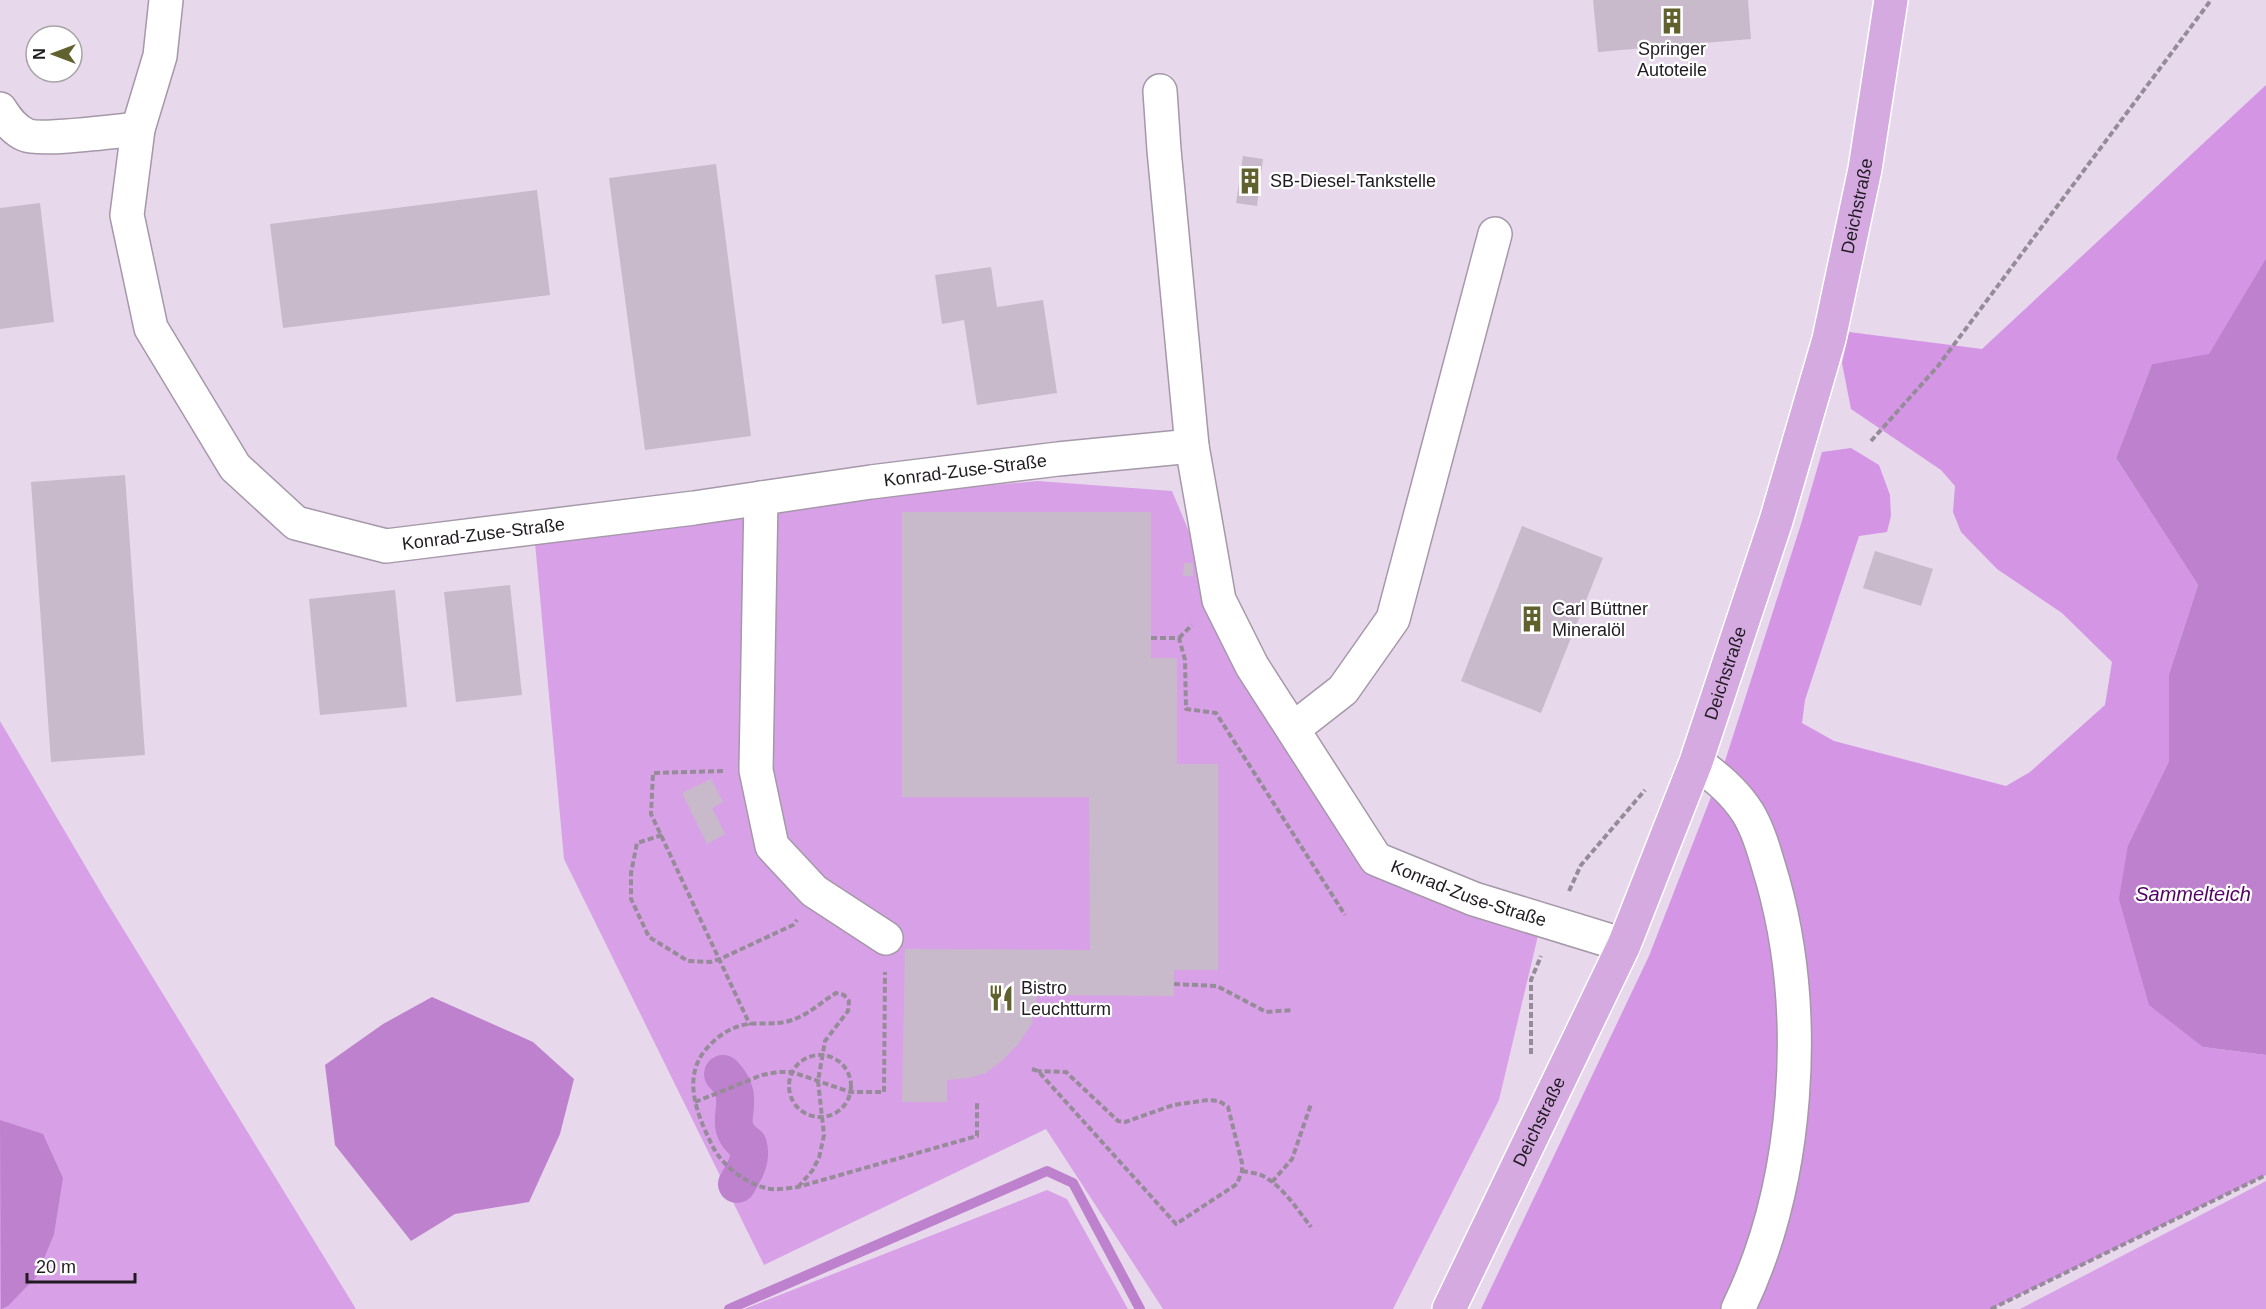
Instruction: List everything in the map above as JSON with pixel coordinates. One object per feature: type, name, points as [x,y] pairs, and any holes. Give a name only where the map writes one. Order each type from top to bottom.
[{"type":"main road","name":"Deichstraße","points":[[1449,1309],[1624,945],[1696,762],[1776,521],[1829,339],[1865,170],[1892,0]]},
{"type":"street","name":"Konrad-Zuse-Straße","points":[[165,0],[160,56],[138,129],[127,215],[151,328],[235,467],[296,523],[386,546],[1058,459],[1192,446]]},
{"type":"street","name":"Konrad-Zuse-Straße","points":[[1160,91],[1192,446],[1219,600],[1252,666],[1376,859],[1474,899],[1624,945]]},
{"type":"street","points":[[0,109],[11,124],[14,136],[51,136],[138,129]]},
{"type":"street","points":[[1293,729],[1342,690],[1393,619],[1495,234]]},
{"type":"street","points":[[761,498],[756,770],[772,846],[814,891],[886,938]]},
{"type":"street","points":[[1696,762],[1726,785],[1748,814],[1762,844],[1770,870],[1780,906],[1788,952],[1795,1052],[1790,1129],[1778,1191],[1764,1245],[1738,1309]]},
{"type":"path","points":[[1870,441],[1938,366],[2211,0]]},
{"type":"path","points":[[1151,638],[1179,638],[1185,660],[1186,709],[1216,714],[1345,915]]},
{"type":"path","points":[[750,1025],[651,814],[653,773],[756,770]]},
{"type":"path","points":[[1528,1064],[1531,1054],[1531,980],[1553,923],[1581,865],[1652,782]]},
{"type":"path","points":[[662,835],[637,843],[631,873],[631,899],[649,937],[688,961],[710,962],[720,959],[793,925],[814,891]]},
{"type":"path","points":[[695,1102],[762,1075],[792,1072],[850,1092],[884,1092],[886,938]]},
{"type":"path","points":[[1174,984],[1217,986],[1266,1012],[1293,1010]]},
{"type":"path","points":[[798,1187],[812,1171],[819,1158],[824,1135],[818,1081],[822,1055],[825,1041],[848,1011],[849,1001],[844,995],[836,993],[811,1011],[789,1022],[740,1026],[718,1036],[700,1054],[692,1076],[695,1102],[702,1125],[718,1156],[736,1173],[767,1189],[798,1187],[977,1136],[977,1103]]},
{"type":"path","points":[[822,1055],[838,1060],[845,1067],[851,1084],[847,1102],[838,1111],[823,1117],[805,1113],[794,1104],[789,1083],[792,1072],[798,1064],[807,1057],[822,1055]]},
{"type":"path","points":[[1032,1069],[1066,1072],[1118,1121],[1125,1122],[1173,1105],[1208,1100],[1219,1101],[1228,1107],[1240,1150],[1242,1171],[1237,1184],[1176,1224],[1038,1071]]},
{"type":"path","points":[[1272,1182],[1292,1159],[1311,1104]]},
{"type":"path","points":[[1242,1171],[1260,1174],[1272,1182],[1292,1202],[1311,1227]]},
{"type":"path","points":[[1990,1309],[2266,1175]]},
{"type":"shaded area","points":[[2266,85],[2266,258],[2209,355],[2152,364],[2116,458],[2198,585],[2169,674],[2169,761],[2128,845],[2203,1047],[2266,1055],[2266,1175],[1991,1309],[1481,1309],[1649,956],[1725,761],[1822,452],[1851,448],[1879,465],[1890,495],[1891,516],[1887,532],[1859,536],[1805,700],[1802,723],[1834,741],[2006,786],[2030,772],[2105,705],[2112,662],[2062,613],[1997,569],[1961,532],[1953,512],[1955,486],[1941,470],[1851,409],[1842,363],[1849,332],[1982,349]]},
{"type":"shaded area","points":[[1038,481],[1172,491],[1238,649],[1369,860],[1541,923],[1499,1100],[1393,1309],[1163,1309],[1046,1129],[764,1265],[564,859],[535,543],[906,493]]},
{"type":"shaded area","points":[[0,721],[103,896],[356,1309],[0,1309]]},
{"type":"shaded area","points":[[2266,1181],[2266,1309],[2020,1309]]},
{"type":"shaded area","points":[[1047,1190],[1067,1199],[1128,1309],[744,1309]]},
{"type":"water","name":"Sammelteich","points":[[2266,258],[2266,1055],[2203,1047],[2149,1005],[2119,899],[2128,845],[2169,761],[2169,674],[2198,585],[2116,458],[2152,364],[2209,354]]},
{"type":"water","points":[[432,997],[533,1042],[574,1079],[560,1134],[529,1202],[455,1214],[411,1241],[335,1145],[325,1065],[383,1024]]},
{"type":"water","points":[[0,1120],[43,1134],[63,1178],[54,1234],[37,1276],[8,1306],[1,1309]]},
{"type":"building","name":"Springer Autoteile","points":[[1593,0],[1748,0],[1751,39],[1598,52]]},
{"type":"building","name":"SB-Diesel-Tankstelle","points":[[1243,156],[1263,159],[1257,206],[1236,203]]},
{"type":"building","points":[[716,164],[751,436],[645,450],[609,178]]},
{"type":"building","points":[[537,190],[550,295],[283,328],[270,224]]},
{"type":"building","points":[[40,203],[54,322],[0,329],[0,208]]},
{"type":"building","points":[[991,267],[997,307],[1043,300],[1057,393],[977,405],[964,320],[942,324],[935,275]]},
{"type":"building","points":[[125,475],[145,755],[51,762],[31,482]]},
{"type":"building","points":[[902,512],[1151,512],[1151,658],[1177,658],[1177,764],[1218,764],[1218,970],[1174,970],[1174,996],[1037,995],[1032,1023],[1019,1043],[986,1073],[969,1078],[947,1080],[947,1102],[902,1102],[905,949],[1090,950],[1089,797],[902,797]]},
{"type":"building","name":"Carl Büttner Mineralöl","points":[[1522,526],[1603,558],[1541,713],[1461,681]]},
{"type":"building","points":[[1875,551],[1933,569],[1921,606],[1863,588]]},
{"type":"building","points":[[1184,563],[1193,563],[1193,576],[1183,576]]},
{"type":"building","points":[[510,585],[522,695],[456,702],[444,592]]},
{"type":"building","points":[[395,590],[407,707],[320,715],[309,599]]},
{"type":"building","points":[[711,779],[723,802],[712,808],[725,834],[707,844],[682,793]]},
{"type":"waterway","points":[[723,1074],[735,1094],[735,1129],[739,1137],[748,1145],[749,1150],[747,1165],[737,1184]]},
{"type":"waterway","points":[[729,1309],[1047,1171],[1073,1183],[1140,1309]]},
{"type":"place","name":"Springer Autoteile","points":[[1672,21]]},
{"type":"place","name":"SB-Diesel-Tankstelle","points":[[1250,181]]},
{"type":"place","name":"Carl Büttner Mineralöl","points":[[1532,619]]},
{"type":"place","name":"Bistro Leuchtturm","points":[[1001,998]]}]
